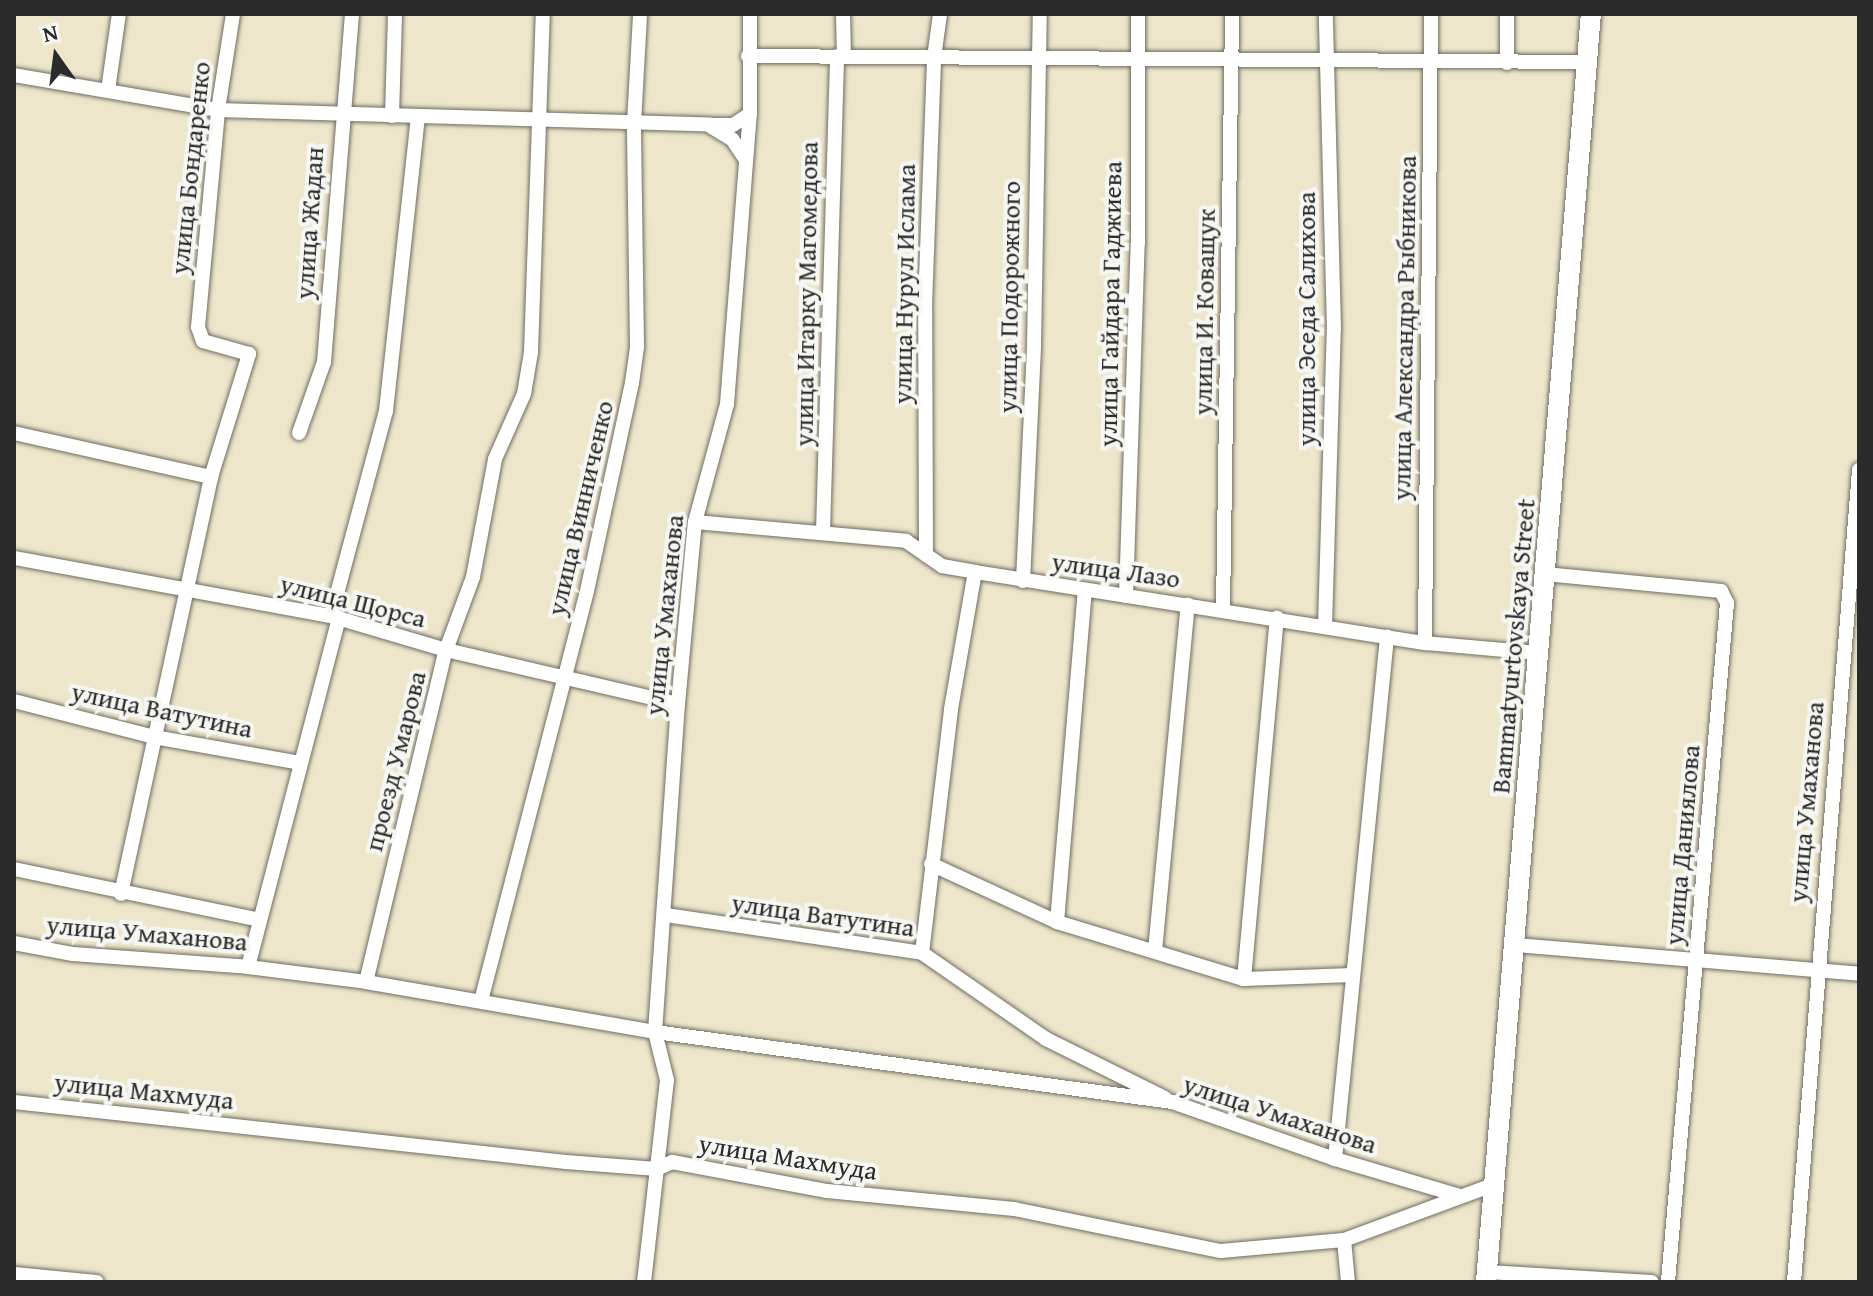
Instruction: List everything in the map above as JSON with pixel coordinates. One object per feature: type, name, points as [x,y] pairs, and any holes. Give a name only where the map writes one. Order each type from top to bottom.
[{"type":"highway","name":"Bammatyurtovskaya Street","points":[[1486,1277],[1517,945],[1537,653],[1591,14]]},
{"type":"street","points":[[108,90],[119,14]]},
{"type":"street","name":"улица Бондаренко","points":[[211,477],[249,354],[203,341],[198,327],[218,110],[233,14]]},
{"type":"street","name":"улица Жадан","points":[[299,433],[324,362],[340,113],[352,14]]},
{"type":"street","points":[[392,116],[395,14]]},
{"type":"street","name":"проезд Умарова","points":[[366,982],[446,650],[473,577],[495,459],[524,394],[531,352],[543,14]]},
{"type":"street","name":"улица Винниченко","points":[[481,1001],[565,677],[637,346],[634,123],[640,14]]},
{"type":"street","name":"улица Умаханова","points":[[644,1282],[667,1080],[655,1032],[666,915],[678,704],[695,522],[727,404],[750,114],[750,14]]},
{"type":"street","name":"улица Итарку Магомедова","points":[[823,532],[843,14]]},
{"type":"street","name":"улица Нурул Ислама","points":[[926,555],[925,306],[934,58],[940,14]]},
{"type":"street","name":"улица Подорожного","points":[[1023,581],[1034,346],[1034,109],[1040,58],[1040,14]]},
{"type":"street","name":"улица Гайдара Гаджиева","points":[[1126,596],[1138,243],[1138,14]]},
{"type":"street","name":"улица И. Коващук","points":[[1223,610],[1232,14]]},
{"type":"street","name":"улица Эседа Салихова","points":[[1325,626],[1334,329],[1326,14]]},
{"type":"street","name":"улица Александра Рыбникова","points":[[1425,643],[1431,14]]},
{"type":"street","points":[[1507,14],[1507,63]]},
{"type":"street","points":[[748,56],[1138,60],[1325,57],[1507,63],[1587,62]]},
{"type":"street","points":[[14,75],[218,110],[710,125],[733,125],[750,114]]},
{"type":"street","points":[[248,967],[386,411],[418,117]]},
{"type":"street","points":[[710,125],[732,139],[747,161]]},
{"type":"street","points":[[14,433],[211,477],[186,587],[172,678],[154,737],[121,894]]},
{"type":"street","name":"улица Умаханова","points":[[1794,1282],[1816,970],[1859,470]]},
{"type":"street","name":"улица Лазо","points":[[695,522],[906,541],[942,566],[1023,581],[1425,643],[1537,653]]},
{"type":"street","name":"улица Щорса","points":[[14,558],[186,587],[335,617],[446,650],[678,704]]},
{"type":"street","points":[[922,953],[931,864],[975,572]]},
{"type":"street","name":"улица Даниялова","points":[[1545,574],[1721,591],[1727,603],[1668,1282]]},
{"type":"street","points":[[1057,922],[1085,590]]},
{"type":"street","points":[[1155,951],[1188,605]]},
{"type":"street","points":[[1244,979],[1277,618]]},
{"type":"street","points":[[1335,1159],[1387,637]]},
{"type":"street","name":"улица Ватутина","points":[[14,701],[154,737],[300,763]]},
{"type":"street","points":[[931,864],[1057,922],[1244,979],[1352,975]]},
{"type":"street","points":[[14,869],[121,894],[260,920]]},
{"type":"street","name":"улица Ватутина","points":[[666,915],[922,953],[1046,1039],[1172,1102]]},
{"type":"street","name":"улица Умаханова","points":[[14,943],[73,954],[248,967],[366,982],[655,1032],[1172,1102],[1335,1159],[1460,1196]]},
{"type":"street","points":[[1517,945],[1859,974]]},
{"type":"street","name":"улица Махмуда","points":[[14,1102],[657,1169],[672,1162],[827,1191],[1014,1209],[1221,1251],[1344,1240],[1495,1184]]},
{"type":"street","points":[[1344,1240],[1348,1282]]},
{"type":"street","points":[[14,1274],[97,1282]]},
{"type":"street","points":[[1486,1277],[1652,1282]]}]
